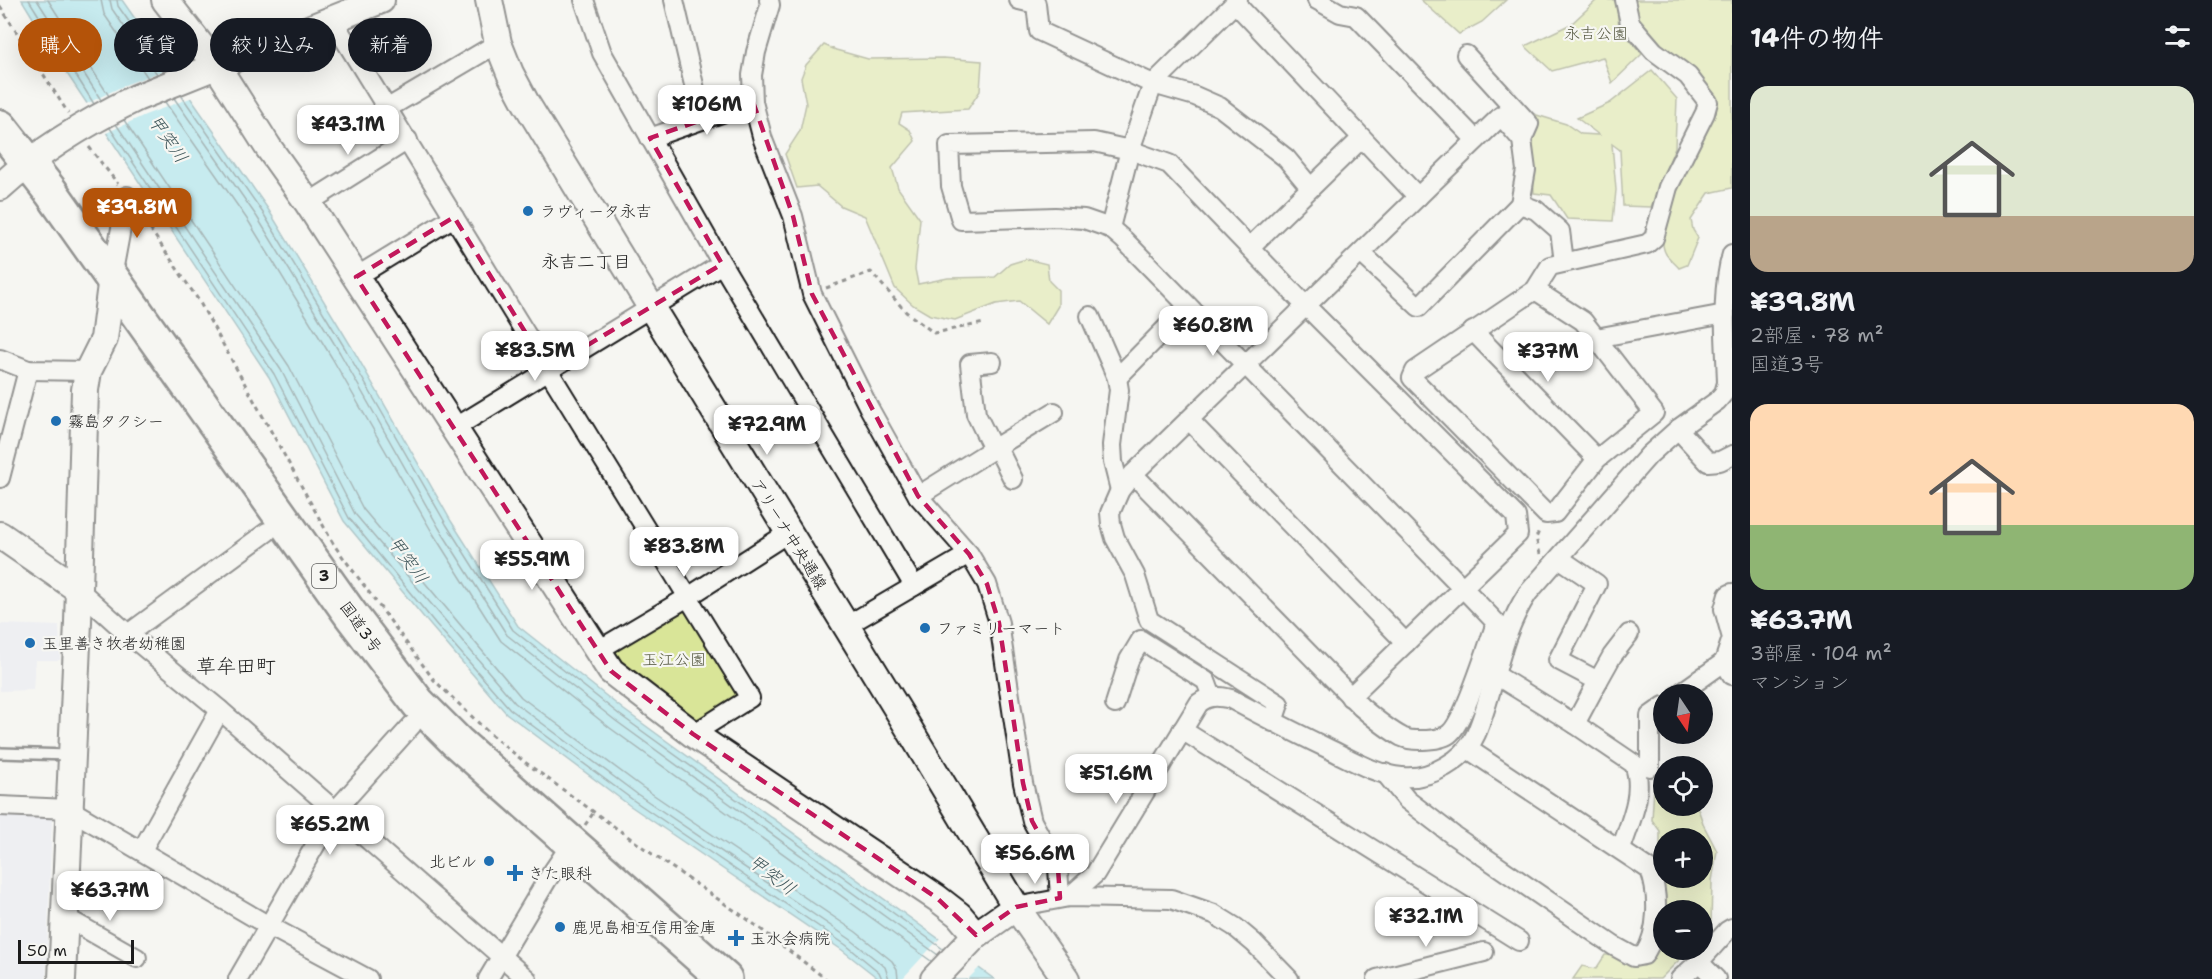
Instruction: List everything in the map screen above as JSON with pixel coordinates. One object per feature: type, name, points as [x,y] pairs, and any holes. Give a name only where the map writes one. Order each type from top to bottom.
[{"type":"highway","name":"国道3号","points":[[0,127],[10,171],[267,532],[381,688],[412,725],[485,793],[566,851],[726,979]]},
{"type":"highway","name":"国道3号","points":[[10,171],[112,277],[351,615],[418,704],[695,979]]},
{"type":"street","points":[[165,0],[206,69],[268,147],[308,203],[597,651],[618,677],[693,734],[937,898],[959,915],[974,937]]},
{"type":"street","points":[[335,18],[381,0]]},
{"type":"street","name":"アリーナ中央通線","points":[[489,0],[498,43],[510,73],[526,103],[1016,907],[1066,979]]},
{"type":"street","points":[[584,0],[602,53],[722,264],[914,586]]},
{"type":"street","points":[[674,0],[702,118]]},
{"type":"street","points":[[769,0],[770,5],[756,52],[752,75],[753,102],[763,140],[793,216],[812,294],[869,408],[918,496],[969,554],[987,584],[999,623],[1023,783],[1032,821],[1058,868],[1065,898]]},
{"type":"street","points":[[1019,0],[1036,4],[1039,31],[1153,84],[1194,96],[1220,107],[1286,158],[1310,187]]},
{"type":"street","points":[[1317,0],[1340,13],[1356,16],[1476,140]]},
{"type":"street","points":[[1535,290],[1583,321],[1654,413],[1597,459],[1555,513],[1546,514],[1412,378],[1415,371],[1535,290],[1550,266],[1647,244],[1654,238],[1668,187],[1706,113],[1708,102],[1688,76],[1654,51],[1630,23],[1625,0]]},
{"type":"street","points":[[1110,228],[1130,150],[1153,84],[1236,2],[1418,197]]},
{"type":"street","points":[[336,25],[750,698],[693,734]]},
{"type":"street","points":[[388,108],[498,43]]},
{"type":"street","points":[[1360,253],[1419,307],[1520,204],[1526,170],[1522,140],[1529,124],[1466,55]]},
{"type":"street","points":[[10,171],[78,129],[136,98],[210,67]]},
{"type":"street","points":[[650,138],[753,102]]},
{"type":"street","points":[[1273,722],[1279,704],[1149,620],[1135,575],[1115,538],[1110,513],[1120,490],[1134,474],[1502,116],[1522,140]]},
{"type":"street","points":[[1250,247],[1362,138]]},
{"type":"street","points":[[308,203],[408,140]]},
{"type":"street","points":[[1350,697],[1463,588],[1518,534],[1516,516],[1306,306],[1169,164],[1130,150],[1094,142],[949,145],[951,186],[962,220],[1084,219],[1110,228],[1124,240],[1188,306],[1246,365],[1463,588],[1502,628]]},
{"type":"street","points":[[62,979],[85,390],[88,371],[104,339],[112,277],[128,196]]},
{"type":"street","points":[[1520,204],[1536,210],[1560,231],[1564,262]]},
{"type":"street","points":[[356,277],[454,217]]},
{"type":"street","points":[[1134,474],[1350,697],[1382,724],[1403,738],[1419,741],[1448,735],[1465,706],[1502,628],[1544,574],[1649,455],[1724,393],[1727,383],[1725,314],[1727,270],[1732,254]]},
{"type":"street","points":[[453,429],[722,264]]},
{"type":"street","points":[[1117,378],[1188,306]]},
{"type":"street","points":[[1596,338],[1725,314]]},
{"type":"street","points":[[1090,316],[1117,378],[1119,390],[1112,445],[1113,462],[1120,490]]},
{"type":"street","points":[[1473,331],[1597,459]]},
{"type":"street","points":[[0,359],[27,370],[88,371]]},
{"type":"street","points":[[992,362],[970,364],[976,414],[1013,479]]},
{"type":"street","points":[[0,478],[27,370]]},
{"type":"street","points":[[918,496],[1054,412]]},
{"type":"street","points":[[1189,420],[1406,643]]},
{"type":"street","points":[[1678,429],[1708,462],[1720,461],[1732,455]]},
{"type":"street","points":[[128,634],[267,532]]},
{"type":"street","points":[[597,651],[688,597],[788,533]]},
{"type":"street","points":[[0,535],[78,589],[527,979]]},
{"type":"street","points":[[846,626],[969,554]]},
{"type":"street","points":[[1559,558],[1597,584],[1558,660],[1598,681]]},
{"type":"street","points":[[1698,684],[1728,668],[1732,638],[1724,609],[1728,595],[1732,593]]},
{"type":"street","points":[[1065,898],[1095,874],[1198,703],[1208,697],[1231,699],[1368,768],[1400,777],[1429,774],[1444,767],[1468,749],[1479,725],[1494,674],[1502,628]]},
{"type":"street","points":[[1575,724],[1612,656],[1629,634]]},
{"type":"street","points":[[1115,704],[1129,660],[1141,640],[1206,681],[1212,697]]},
{"type":"street","points":[[1494,674],[1634,764],[1638,793],[1621,849]]},
{"type":"street","points":[[142,850],[220,710]]},
{"type":"street","points":[[1650,767],[1650,716],[1653,714]]},
{"type":"street","points":[[238,979],[335,811],[412,725]]},
{"type":"street","points":[[1182,730],[1519,941]]},
{"type":"street","points":[[1385,773],[1407,800],[1454,836],[1614,946],[1634,957],[1644,955],[1651,944],[1656,895],[1650,870],[1468,749]]},
{"type":"street","points":[[0,806],[69,808],[269,926],[368,979]]},
{"type":"street","points":[[488,979],[566,851]]},
{"type":"street","points":[[934,979],[974,937],[1016,907],[1065,898],[1151,897],[1171,899],[1214,914],[1235,927],[1254,943],[1289,979]]},
{"type":"street","points":[[65,917],[137,958]]},
{"type":"street","points":[[1680,979],[1699,963],[1732,928]]},
{"type":"street","points":[[1377,979],[1484,952]]},
{"type":"street","points":[[1699,963],[1716,979]]},
{"type":"lane","points":[[0,753],[72,755]]},
{"type":"path","points":[[0,6],[89,147],[128,196],[199,302],[334,545],[434,680],[490,734],[526,763],[654,856],[750,921],[826,979]]},
{"type":"path","points":[[812,294],[871,272],[906,312],[934,333],[984,323]]},
{"type":"path","points":[[1544,574],[1536,538],[1546,514]]},
{"type":"highlighted area","points":[[753,102],[793,216],[812,294],[918,496],[969,554],[987,584],[999,623],[1023,783],[1032,821],[1058,868],[1060,898],[1016,907],[976,935],[937,898],[693,734],[611,671],[356,277],[454,217],[548,369],[722,264],[650,138]]},
{"type":"shaded area","name":"玉里善き牧者幼稚園","points":[[0,624],[59,626],[60,660],[35,660],[33,690],[0,691]]},
{"type":"shaded area","points":[[0,812],[52,815],[46,979],[0,979]]},
{"type":"green space","points":[[1421,0],[1506,0],[1482,22],[1459,34]]},
{"type":"green space","name":"永吉公園","points":[[1597,0],[1616,0],[1619,27],[1642,54],[1612,83],[1603,57],[1552,71],[1525,46],[1571,24]]},
{"type":"green space","points":[[1630,0],[1732,0],[1732,188],[1709,193],[1691,220],[1698,238],[1687,265],[1679,268],[1666,254],[1663,241],[1665,222],[1679,178],[1716,101],[1698,78],[1641,29],[1633,14]]},
{"type":"green space","points":[[824,45],[868,59],[943,58],[982,61],[980,91],[968,109],[902,113],[899,123],[910,130],[915,141],[892,168],[898,188],[920,219],[915,269],[918,284],[948,278],[995,277],[1010,264],[1026,259],[1047,264],[1049,281],[1058,290],[1058,306],[1047,324],[1019,301],[996,304],[955,320],[930,315],[913,305],[895,288],[865,216],[841,206],[817,186],[797,188],[785,154],[800,131],[806,104],[801,78],[806,65]]},
{"type":"green space","points":[[1652,70],[1677,99],[1675,147],[1651,207],[1623,206],[1620,150],[1612,144],[1616,190],[1613,221],[1567,219],[1551,195],[1534,193],[1532,150],[1535,126],[1530,113],[1566,124],[1581,134],[1599,135],[1577,118],[1610,103]]},
{"type":"green space","name":"玉江公園","points":[[683,608],[691,610],[742,692],[740,700],[698,725],[616,658],[613,650]]},
{"type":"green space","points":[[1653,804],[1653,816],[1700,816],[1705,828],[1658,828],[1652,820]]},
{"type":"green space","points":[[1713,843],[1717,851],[1713,875]]},
{"type":"green space","points":[[1656,888],[1712,888],[1712,900],[1656,900]]},
{"type":"green space","points":[[1605,955],[1644,966],[1651,961],[1653,955],[1653,960],[1679,960],[1660,979],[1573,979],[1582,966],[1596,969]]},
{"type":"water","name":"甲突川","points":[[22,0],[122,0],[135,18],[114,18],[114,72],[172,72],[268,209],[351,346],[451,521],[518,626],[624,710],[994,979],[879,979],[842,950],[629,805],[506,713],[344,521],[269,377],[66,72],[102,72],[102,18],[33,18]]},
{"type":"pier","points":[[159,72],[176,72],[193,97],[145,115],[104,134],[84,105],[127,84]]},
{"type":"pier","points":[[941,937],[981,966],[968,979],[902,979]]},
{"type":"place","name":"ラヴィータ永吉","points":[[528,211]]},
{"type":"place","name":"霧島タクシー","points":[[56,421]]},
{"type":"place","name":"ファミリーマート","points":[[925,628]]},
{"type":"place","name":"玉里善き牧者幼稚園","points":[[30,643]]},
{"type":"place","name":"北ビル","points":[[489,861]]},
{"type":"place","name":"きた眼科","points":[[515,873]]},
{"type":"place","name":"鹿児島相互信用金庫","points":[[560,927]]},
{"type":"place","name":"玉水会病院","points":[[736,938]]},
{"type":"district","name":"永吉二丁目","points":[[586,262]]},
{"type":"district","name":"草牟田町","points":[[236,666]]}]
